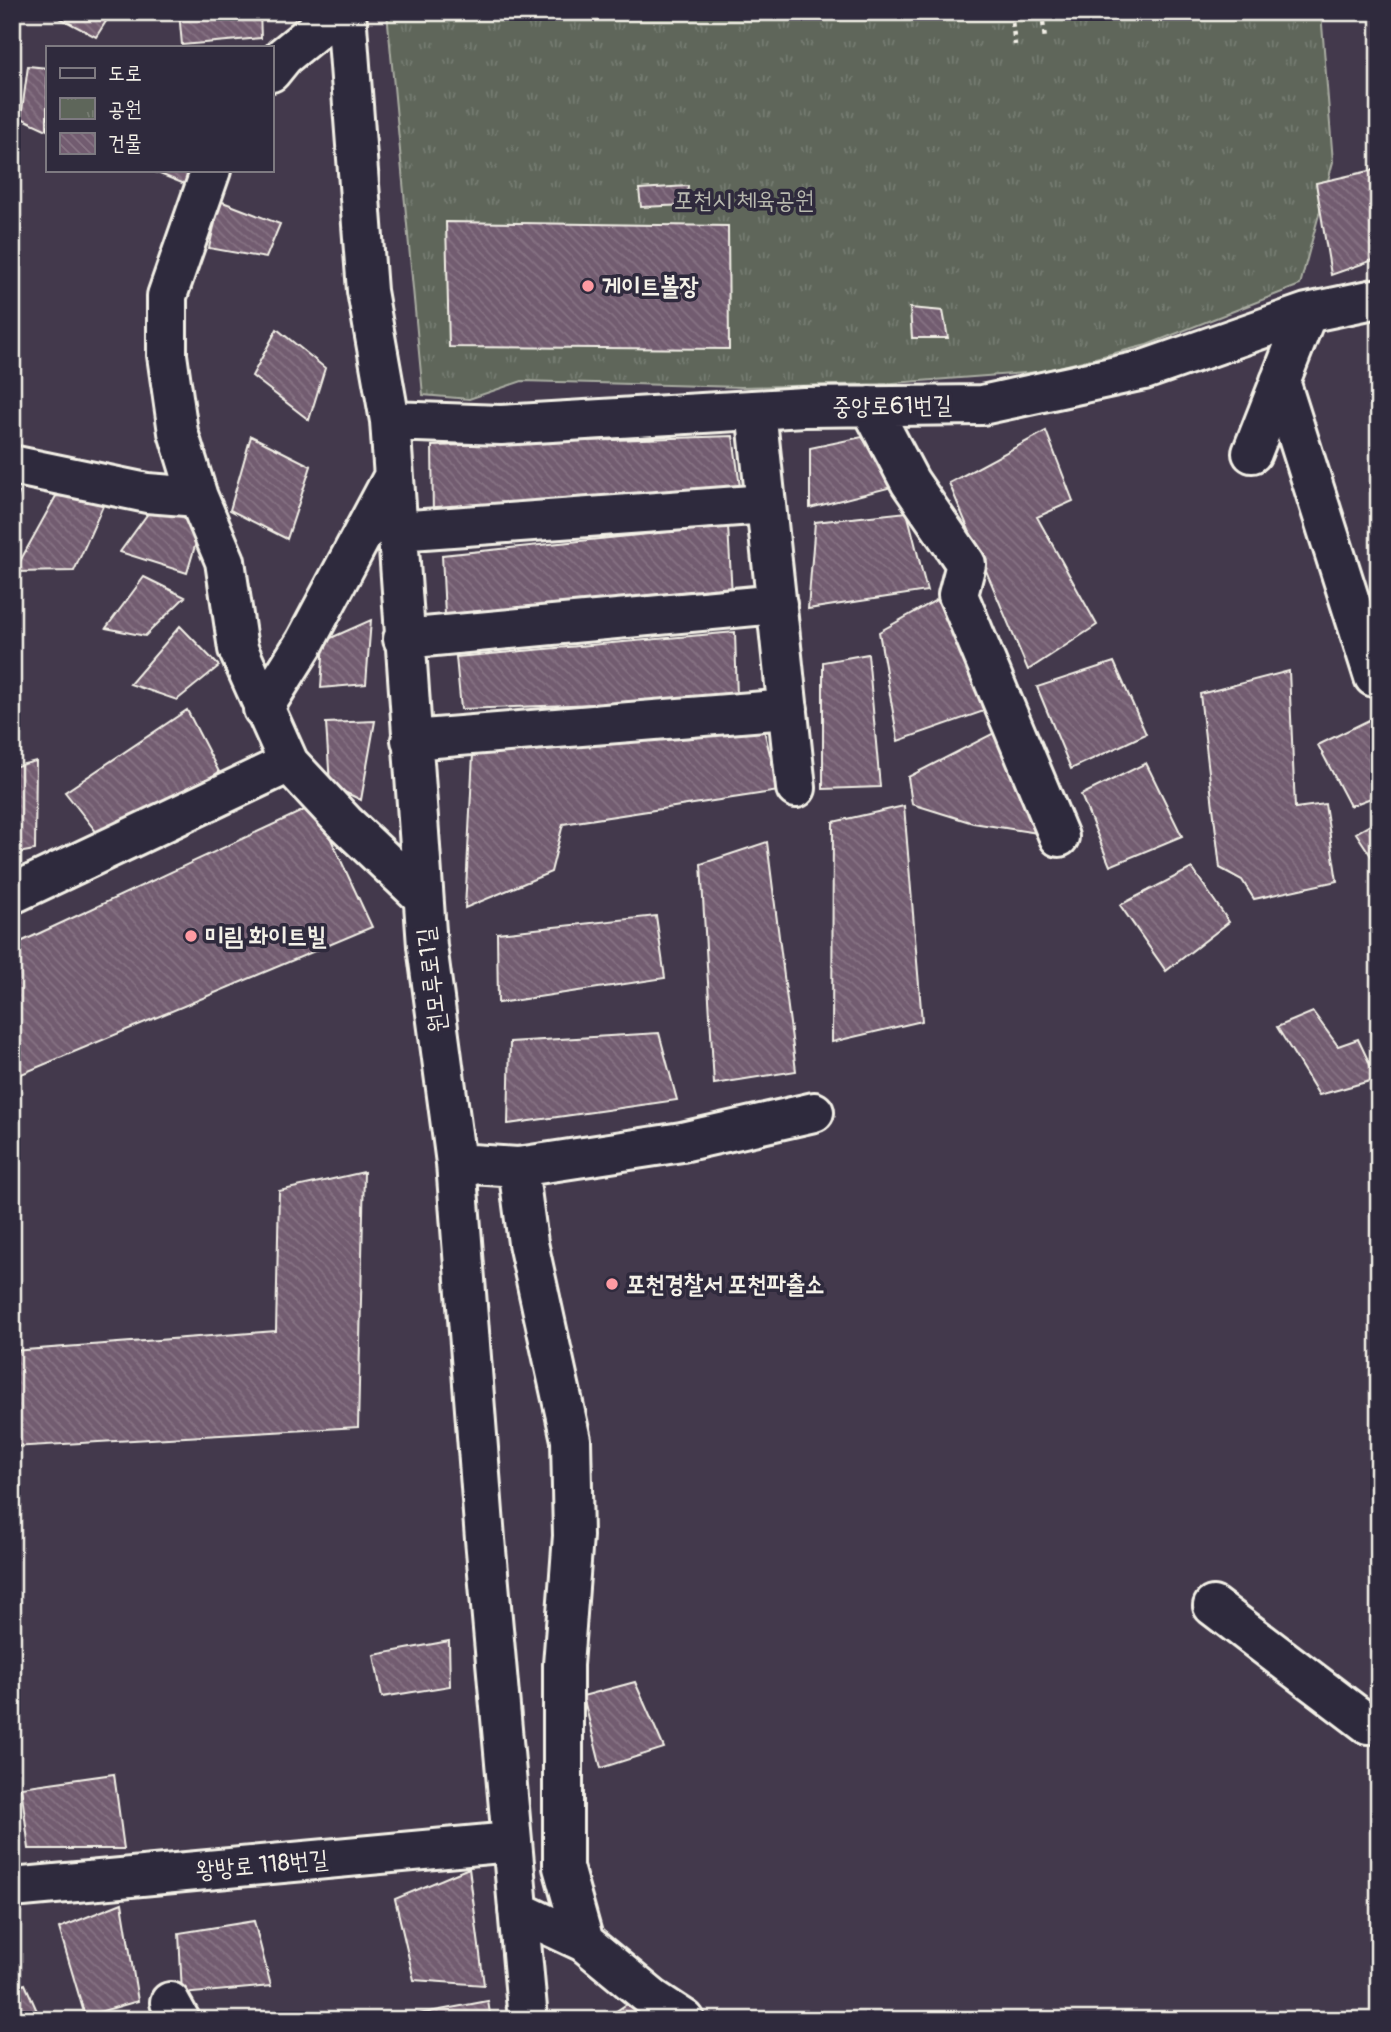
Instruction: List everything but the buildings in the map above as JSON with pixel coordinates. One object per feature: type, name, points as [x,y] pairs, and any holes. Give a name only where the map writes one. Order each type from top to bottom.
[{"type":"street","points":[[273,70],[284,56],[338,12]]},
{"type":"street","name":"원모루로1길","points":[[346,12],[367,291],[390,421],[403,639],[423,897],[456,1163],[485,1539],[528,2020]]},
{"type":"street","points":[[210,172],[167,296],[167,355],[178,432],[198,497],[225,561],[238,649],[289,763],[345,823],[423,897]]},
{"type":"street","name":"중앙로61번길","points":[[390,421],[501,425],[757,410],[982,405],[1144,370],[1307,313],[1379,298]]},
{"type":"street","points":[[1252,453],[1307,313]]},
{"type":"street","points":[[1280,381],[1374,677]]},
{"type":"street","points":[[870,406],[910,482],[966,565],[958,595],[1059,837]]},
{"type":"street","points":[[757,410],[796,788]]},
{"type":"street","points":[[12,465],[147,493],[198,497]]},
{"type":"street","points":[[263,709],[305,642],[393,478]]},
{"type":"street","points":[[397,531],[766,504]]},
{"type":"street","points":[[403,639],[777,604]]},
{"type":"street","points":[[411,740],[788,709]]},
{"type":"street","points":[[12,894],[289,763]]},
{"type":"street","points":[[456,1163],[518,1167],[682,1142],[814,1112]]},
{"type":"street","points":[[518,1167],[528,1243],[571,1440],[573,1536],[563,1665],[563,1867],[584,1942]]},
{"type":"street","points":[[1213,1606],[1368,1724],[1379,1723]]},
{"type":"street","name":"왕방로 118번길","points":[[12,1888],[512,1842]]},
{"type":"street","points":[[518,1911],[584,1942],[653,1999],[685,2020]]},
{"type":"path","points":[[1011,12],[1015,45]]},
{"type":"path","points":[[1042,12],[1045,40]]},
{"type":"green space","name":"포천시 체육공원","points":[[387,12],[1321,12],[1333,162],[1300,285],[1147,345],[1039,372],[880,384],[741,387],[522,381],[469,399],[423,395]]},
{"type":"place","name":"게이트볼장","points":[[588,286]]},
{"type":"place","name":"미림 화이트빌","points":[[191,936]]},
{"type":"place","name":"포천경찰서 포천파출소","points":[[612,1284]]}]
